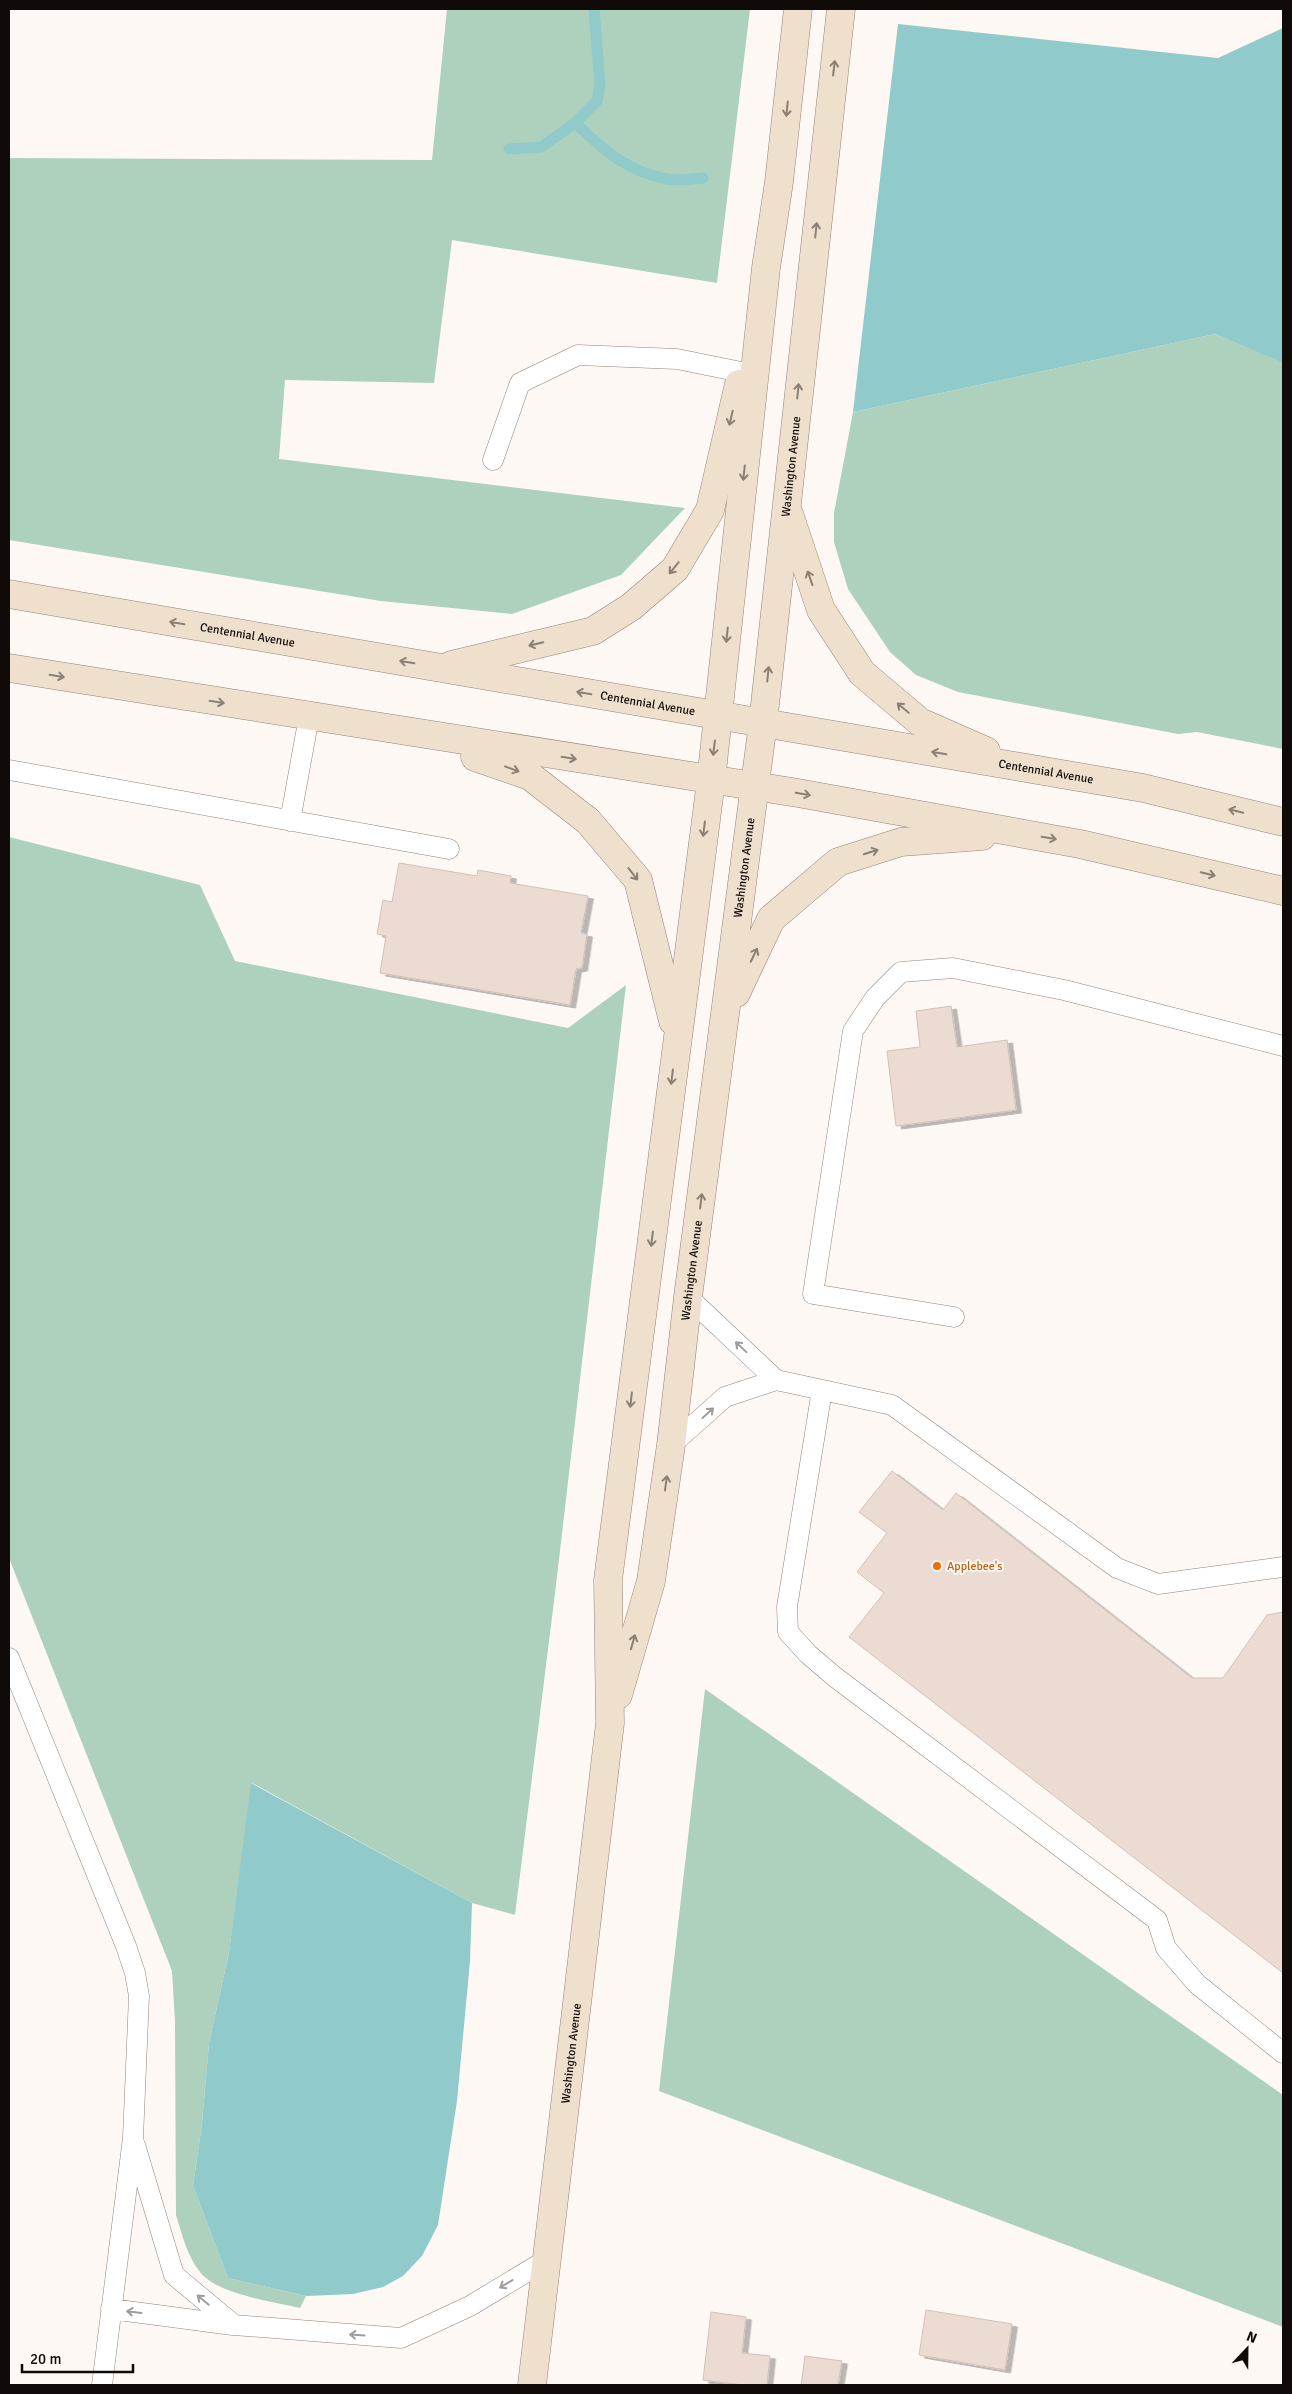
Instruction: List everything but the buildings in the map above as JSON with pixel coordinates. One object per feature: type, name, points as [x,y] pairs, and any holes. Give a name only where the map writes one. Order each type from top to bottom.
[{"type":"main road","name":"Washington Avenue","points":[[532,2385],[610,1723],[608,1580],[711,781],[766,268],[779,182],[798,9]]},
{"type":"main road","name":"Washington Avenue","points":[[610,1723],[651,1581],[671,1446],[688,1297],[755,786],[841,9]]},
{"type":"main road","points":[[438,668],[593,631],[631,607],[675,569],[710,510],[766,268]]},
{"type":"main road","points":[[786,506],[821,610],[862,673],[920,722],[1024,768]]},
{"type":"main road","name":"Centennial Avenue","points":[[9,594],[1143,788],[1283,822]]},
{"type":"main road","points":[[9,668],[711,781],[755,786],[1080,844],[1283,892]]},
{"type":"main road","points":[[382,728],[530,776],[588,821],[638,880],[677,1039]]},
{"type":"main road","points":[[725,1015],[771,919],[838,862],[901,842],[1022,833]]},
{"type":"lane","points":[[493,460],[520,383],[578,355],[677,359],[742,372]]},
{"type":"lane","points":[[290,821],[309,717]]},
{"type":"lane","points":[[9,770],[449,850]]},
{"type":"lane","points":[[954,1317],[813,1294],[853,1031],[875,998],[901,972],[953,968],[1064,990],[1283,1046]]},
{"type":"lane","points":[[688,1297],[776,1380]]},
{"type":"lane","points":[[671,1446],[725,1397],[776,1380],[892,1405],[1117,1568],[1158,1584],[1283,1566]]},
{"type":"lane","points":[[822,1390],[787,1607],[788,1632],[808,1654],[835,1677],[1157,1920],[1166,1948],[1197,1984],[1283,2053]]},
{"type":"lane","points":[[9,1658],[126,1946],[135,1974],[140,2018],[133,2138],[102,2385]]},
{"type":"lane","points":[[133,2138],[174,2275],[234,2325]]},
{"type":"lane","points":[[111,2309],[234,2325],[402,2338],[470,2306],[548,2259]]},
{"type":"green space","points":[[447,9],[750,9],[717,283],[452,240],[434,383],[285,380],[279,459],[685,508],[621,575],[512,614],[381,601],[9,540],[9,158],[432,160]]},
{"type":"green space","points":[[1215,334],[1282,362],[1283,365],[1283,749],[1197,732],[1178,734],[958,692],[916,675],[890,652],[848,589],[834,542],[834,513],[853,412]]},
{"type":"green space","points":[[9,837],[200,885],[235,961],[568,1028],[626,985],[556,1585],[515,1915],[472,1903],[252,1783],[229,1952],[209,2043],[202,2123],[193,2186],[228,2278],[306,2296],[300,2308],[232,2292],[208,2280],[195,2266],[185,2245],[176,2215],[175,2022],[172,1971],[9,1558]]},
{"type":"green space","points":[[705,1689],[1283,2095],[1283,2327],[659,2091]]},
{"type":"water","points":[[898,24],[1218,58],[1283,28],[1283,365],[1281,362],[1215,334],[853,412]]},
{"type":"water","points":[[251,1783],[472,1903],[470,1961],[457,2101],[438,2225],[422,2256],[403,2276],[383,2287],[353,2294],[306,2296],[228,2278],[193,2186],[202,2123],[209,2043],[229,1952]]},
{"type":"waterway","points":[[575,123],[597,101],[600,86],[594,9]]},
{"type":"waterway","points":[[509,149],[541,147],[575,123],[616,158],[640,171],[671,180],[703,178]]},
{"type":"place","name":"Applebee's","points":[[937,1566]]}]
